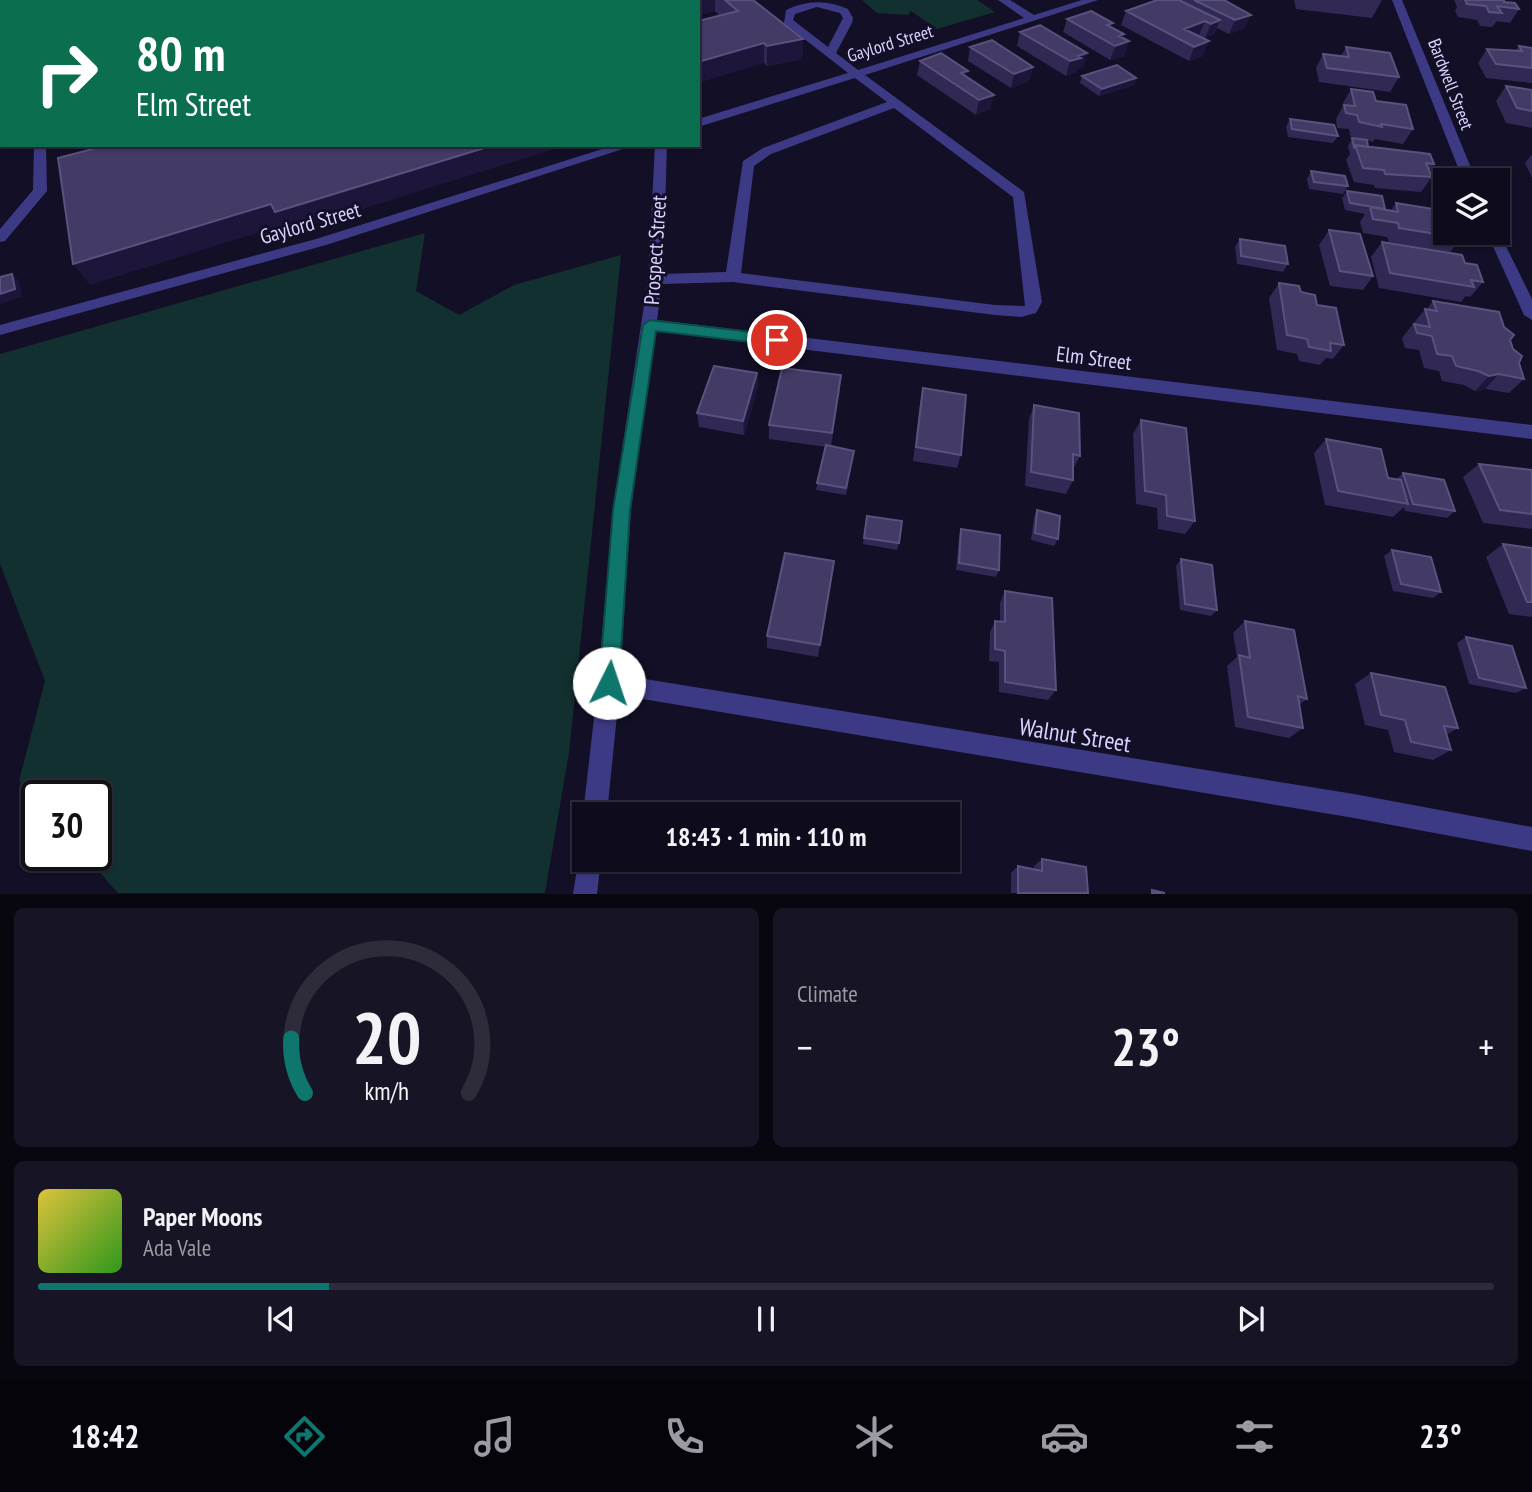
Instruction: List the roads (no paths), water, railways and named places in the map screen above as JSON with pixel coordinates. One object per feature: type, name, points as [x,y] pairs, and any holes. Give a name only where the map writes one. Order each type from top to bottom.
[{"type":"street","points":[[1003,0],[1033,19]]},
{"type":"street","name":"Gaylord Street","points":[[700,122],[1093,0]]},
{"type":"street","name":"Bardwell Street","points":[[1397,0],[1465,168]]},
{"type":"street","points":[[654,279],[733,277],[995,310],[1021,312],[1031,309],[1034,302],[1019,195],[855,74],[788,21],[790,12],[801,6],[815,4],[844,11],[848,18],[847,23],[830,53]]},
{"type":"street","points":[[733,277],[748,164],[767,151],[896,103]]},
{"type":"street","points":[[0,238],[40,191],[40,147]]},
{"type":"street","name":"Gaylord Street","points":[[0,330],[321,243],[623,147]]},
{"type":"street","name":"Prospect Street","points":[[595,802],[609,683],[622,510],[650,325],[661,147]]},
{"type":"street","points":[[1499,245],[1532,316]]},
{"type":"street","name":"Elm Street","points":[[650,325],[1532,432]]},
{"type":"street","name":"Walnut Street","points":[[609,683],[1354,806],[1532,839]]},
{"type":"street","points":[[585,894],[588,872]]}]
